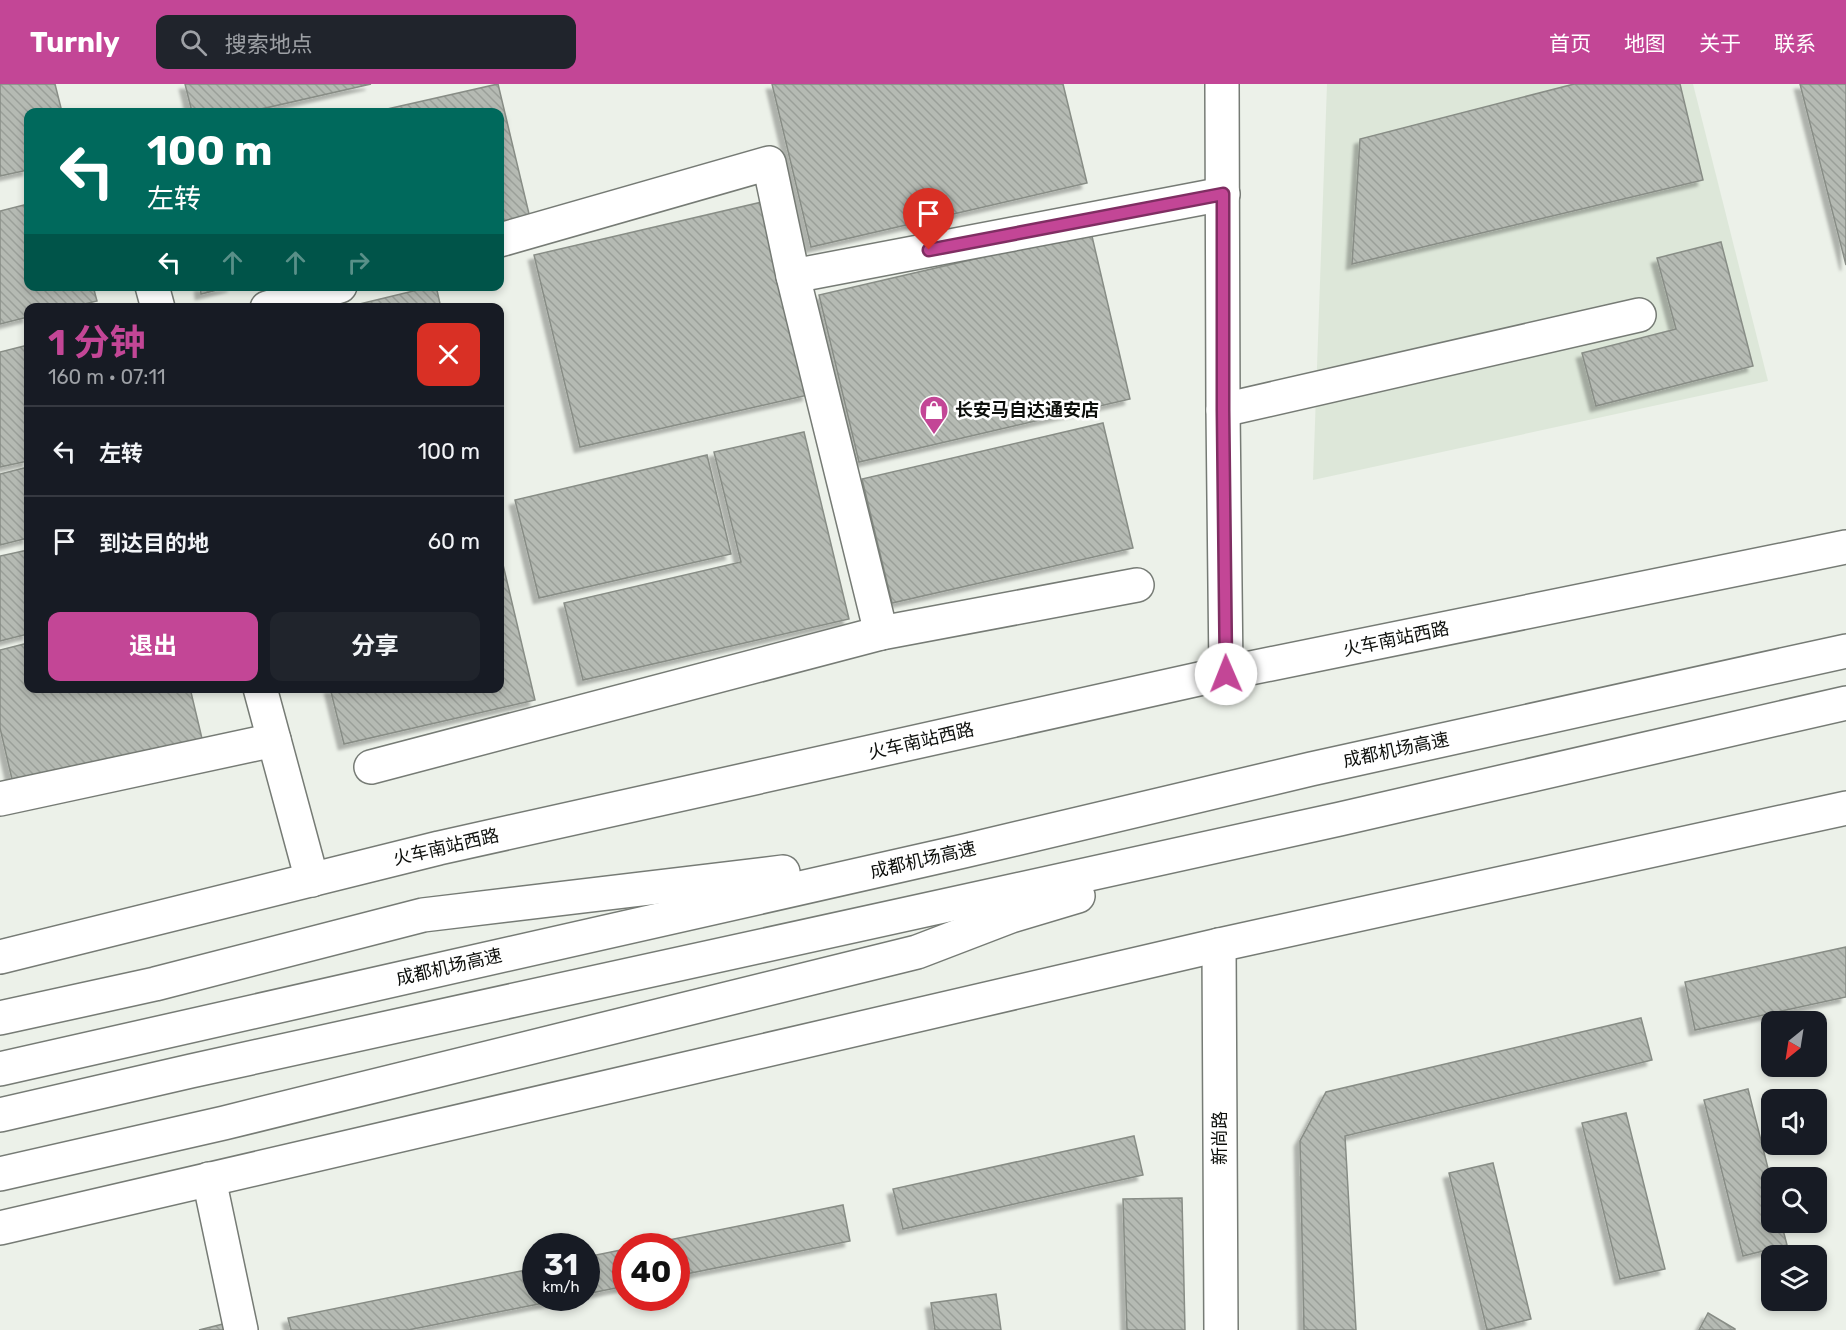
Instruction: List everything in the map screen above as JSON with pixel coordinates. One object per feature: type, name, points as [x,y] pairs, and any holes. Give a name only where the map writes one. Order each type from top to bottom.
[{"type":"main road","points":[[1222,84],[1226,674]]},
{"type":"main road","points":[[504,239],[769,163],[793,276],[881,633]]},
{"type":"main road","points":[[793,276],[1223,194]]},
{"type":"main road","points":[[284,303],[323,291]]},
{"type":"main road","points":[[1223,410],[1639,315]]},
{"type":"main road","name":"火车南站西路","points":[[0,957],[451,846],[1226,674],[1846,547]]},
{"type":"main road","points":[[1762,564],[1846,565]]},
{"type":"main road","points":[[371,767],[881,633],[1137,585]]},
{"type":"main road","name":"成都机场高速","points":[[0,1069],[1311,769],[1846,651]]},
{"type":"main road","points":[[261,693],[312,880]]},
{"type":"main road","points":[[0,1115],[1340,819],[1846,703]]},
{"type":"main road","points":[[0,799],[274,740]]},
{"type":"main road","points":[[0,1228],[1219,945],[1846,808]]},
{"type":"main road","points":[[0,1174],[224,1123],[917,952],[1011,916],[1340,819]]},
{"type":"main road","points":[[0,1018],[155,984],[423,915],[964,850]]},
{"type":"main road","name":"新尚路","points":[[1219,945],[1221,1330]]},
{"type":"main road","points":[[209,1179],[241,1330]]},
{"type":"shaded area","points":[[1327,84],[1693,84],[1768,381],[1313,480]]},
{"type":"building","points":[[0,84],[55,84],[61,108],[24,108],[24,171],[0,176]]},
{"type":"building","points":[[185,84],[371,84],[266,108],[191,108]]},
{"type":"building","points":[[498,84],[504,108],[392,108]]},
{"type":"building","points":[[772,84],[1063,84],[1087,183],[811,247]]},
{"type":"building","points":[[1574,84],[1680,84],[1703,180],[1352,264],[1360,139]]},
{"type":"building","points":[[1800,84],[1846,84],[1846,265]]},
{"type":"building","points":[[504,109],[530,218],[504,224]]},
{"type":"building","points":[[762,202],[808,395],[580,447],[534,255]]},
{"type":"building","points":[[24,205],[24,291],[94,291],[97,301],[24,303],[24,318],[0,324],[0,211]]},
{"type":"building","points":[[1091,232],[1130,399],[859,462],[819,295]]},
{"type":"building","points":[[1721,242],[1753,366],[1596,406],[1582,353],[1676,329],[1657,258]]},
{"type":"building","points":[[413,291],[437,291],[440,303],[364,303]]},
{"type":"building","points":[[24,346],[24,462],[0,467],[0,352]]},
{"type":"building","points":[[1103,423],[1133,548],[892,603],[862,479]]},
{"type":"building","points":[[804,432],[849,619],[583,680],[564,603],[741,562],[714,452]]},
{"type":"building","points":[[707,455],[731,554],[539,598],[515,500]]},
{"type":"building","points":[[24,468],[24,539],[0,545],[0,474]]},
{"type":"building","points":[[24,551],[24,635],[0,641],[0,556]]},
{"type":"building","points":[[504,569],[535,700],[344,744],[331,693],[504,693]]},
{"type":"building","points":[[24,644],[24,693],[191,693],[204,747],[15,792],[0,728],[0,650]]},
{"type":"building","points":[[1846,947],[1846,997],[1782,1011],[1761,1011],[1761,1016],[1695,1030],[1685,982]]},
{"type":"building","points":[[1641,1018],[1652,1060],[1345,1136],[1356,1330],[1304,1330],[1300,1141],[1326,1092]]},
{"type":"building","points":[[1748,1089],[1761,1140],[1761,1155],[1765,1155],[1768,1167],[1761,1167],[1761,1233],[1784,1233],[1787,1245],[1761,1245],[1761,1252],[1743,1256],[1704,1100]]},
{"type":"building","points":[[1626,1113],[1665,1269],[1620,1279],[1582,1123]]},
{"type":"building","points":[[1134,1136],[1143,1175],[903,1229],[893,1189]]},
{"type":"building","points":[[1493,1163],[1531,1319],[1487,1330],[1449,1173]]},
{"type":"building","points":[[1182,1198],[1185,1330],[1127,1330],[1123,1199]]},
{"type":"building","points":[[843,1205],[850,1241],[690,1273],[690,1236]]},
{"type":"building","points":[[612,1252],[612,1289],[600,1291],[600,1254]]},
{"type":"building","points":[[522,1271],[522,1307],[408,1330],[291,1330],[288,1318]]},
{"type":"building","points":[[996,1294],[1001,1330],[935,1330],[931,1303]]},
{"type":"building","points":[[1708,1313],[1735,1329],[1735,1330],[1699,1330]]},
{"type":"building","points":[[223,1324],[224,1330],[199,1330]]},
{"type":"place","name":"长安马自达通安店","points":[[934,436]]},
{"type":"route","points":[[929,250],[1223,194],[1226,674]]}]
